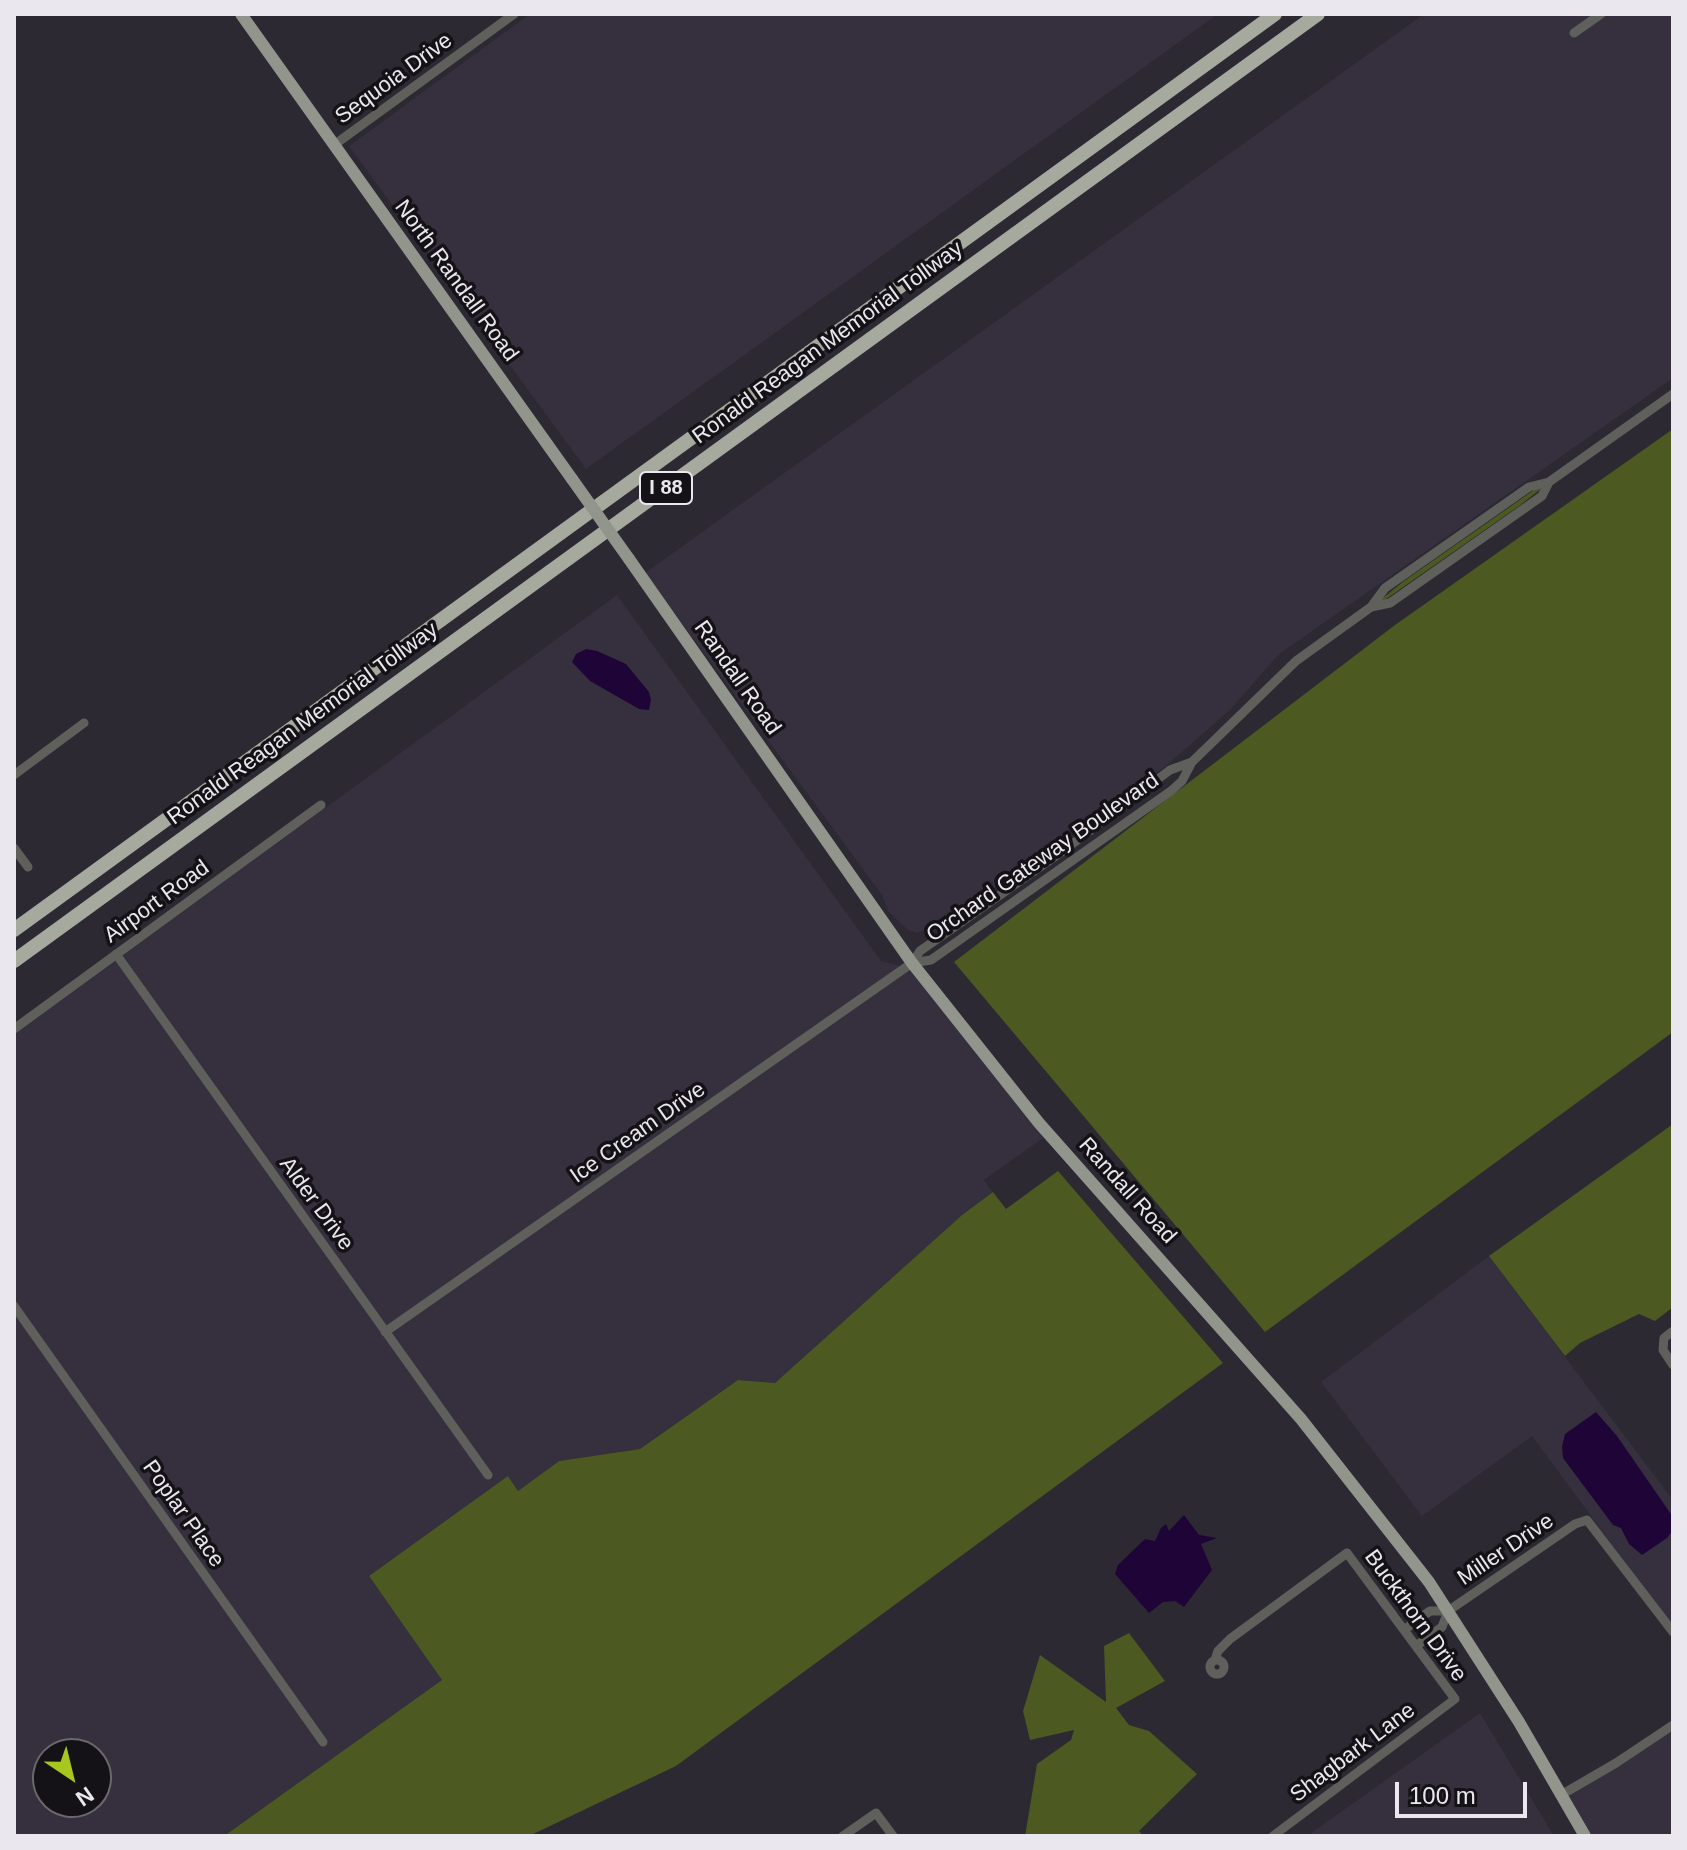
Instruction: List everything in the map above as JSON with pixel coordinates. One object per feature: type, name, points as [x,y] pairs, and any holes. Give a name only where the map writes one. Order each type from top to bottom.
[{"type":"highway","name":"Ronald Reagan Memorial Tollway","points":[[14,930],[1275,14]]},
{"type":"highway","name":"Ronald Reagan Memorial Tollway","points":[[14,961],[1318,14]]},
{"type":"main road","name":"North Randall Road","points":[[241,14],[639,572]]},
{"type":"main road","name":"Randall Road","points":[[639,572],[912,963],[1039,1123],[1301,1419],[1429,1582],[1519,1722],[1585,1836]]},
{"type":"street","name":"Sequoia Drive","points":[[334,145],[514,14]]},
{"type":"street","points":[[1574,33],[1601,14]]},
{"type":"street","name":"Orchard Gateway Boulevard","points":[[912,963],[931,960],[1171,791],[1182,781],[1192,762],[1296,661],[1371,607],[1385,588],[1529,487],[1549,482],[1673,394]]},
{"type":"street","name":"Orchard Gateway Boulevard","points":[[1371,607],[1390,603],[1542,496],[1549,482]]},
{"type":"street","points":[[14,775],[84,723]]},
{"type":"street","name":"Orchard Gateway Boulevard","points":[[912,963],[920,951],[1067,848],[1133,796],[1170,770],[1192,762]]},
{"type":"street","name":"Airport Road","points":[[14,1029],[321,805]]},
{"type":"street","points":[[14,848],[28,867]]},
{"type":"street","name":"Alder Drive","points":[[116,954],[488,1475]]},
{"type":"street","name":"Ice Cream Drive","points":[[385,1332],[912,963]]},
{"type":"street","name":"Poplar Place","points":[[14,1306],[323,1742]]},
{"type":"street","points":[[1673,1331],[1664,1338],[1663,1350],[1673,1365]]},
{"type":"street","name":"Miller Drive","points":[[1448,1611],[1575,1524],[1587,1520],[1673,1632]]},
{"type":"street","name":"Buckthorn Drive","points":[[1215,1660],[1226,1642],[1347,1553],[1455,1699]]},
{"type":"street","points":[[1404,1630],[1430,1611],[1448,1611],[1442,1627],[1416,1646]]},
{"type":"street","name":"Shagbark Lane","points":[[1273,1836],[1455,1699]]},
{"type":"street","points":[[1561,1795],[1673,1725]]},
{"type":"street","points":[[843,1836],[876,1813],[893,1836]]},
{"type":"shaded area","points":[[530,14],[1218,14],[586,469],[349,146]]},
{"type":"shaded area","points":[[1424,14],[1673,14],[1673,378],[1278,655],[1231,709],[1166,766],[948,921],[917,933],[908,930],[888,911],[882,895],[645,573]]},
{"type":"shaded area","points":[[617,595],[881,961],[911,969],[1046,1136],[984,1180],[993,1192],[962,1215],[775,1383],[738,1380],[640,1449],[559,1461],[518,1491],[509,1477],[369,1576],[443,1680],[229,1836],[14,1836],[14,1035]]},
{"type":"shaded area","points":[[586,649],[626,664],[649,692],[649,710],[639,709],[590,681],[572,662],[576,654]]},
{"type":"shaded area","points":[[1489,1256],[1673,1500],[1673,1627],[1532,1436],[1422,1516],[1321,1382]]},
{"type":"shaded area","points":[[1596,1412],[1617,1436],[1673,1517],[1673,1530],[1667,1538],[1642,1555],[1629,1544],[1621,1528],[1613,1525],[1563,1458],[1565,1434]]},
{"type":"shaded area","points":[[1184,1515],[1199,1535],[1217,1538],[1201,1544],[1212,1570],[1184,1607],[1175,1601],[1163,1602],[1149,1613],[1115,1574],[1118,1565],[1145,1539],[1155,1541],[1161,1528],[1166,1524],[1169,1531]]},
{"type":"shaded area","points":[[1480,1713],[1554,1836],[1307,1836]]},
{"type":"shaded area","points":[[1673,1725],[1673,1836],[1585,1836],[1565,1796]]},
{"type":"green space","points":[[1673,429],[1673,1032],[1265,1332],[954,962],[1395,625]]},
{"type":"green space","points":[[1541,485],[1542,488],[1519,506],[1379,604],[1404,581]]},
{"type":"green space","points":[[1673,1124],[1673,1307],[1655,1321],[1639,1314],[1580,1343],[1565,1356],[1489,1256]]},
{"type":"green space","points":[[1058,1171],[1223,1363],[676,1766],[529,1836],[227,1834],[442,1680],[369,1576],[508,1476],[518,1491],[559,1461],[640,1449],[738,1380],[775,1383],[962,1215],[993,1192],[1006,1209]]},
{"type":"green space","points":[[1129,1633],[1165,1681],[1116,1708],[1129,1725],[1149,1731],[1197,1774],[1139,1831],[1144,1836],[1025,1836],[1037,1764],[1071,1740],[1074,1730],[1030,1740],[1023,1711],[1040,1655],[1106,1702],[1104,1646]]}]
